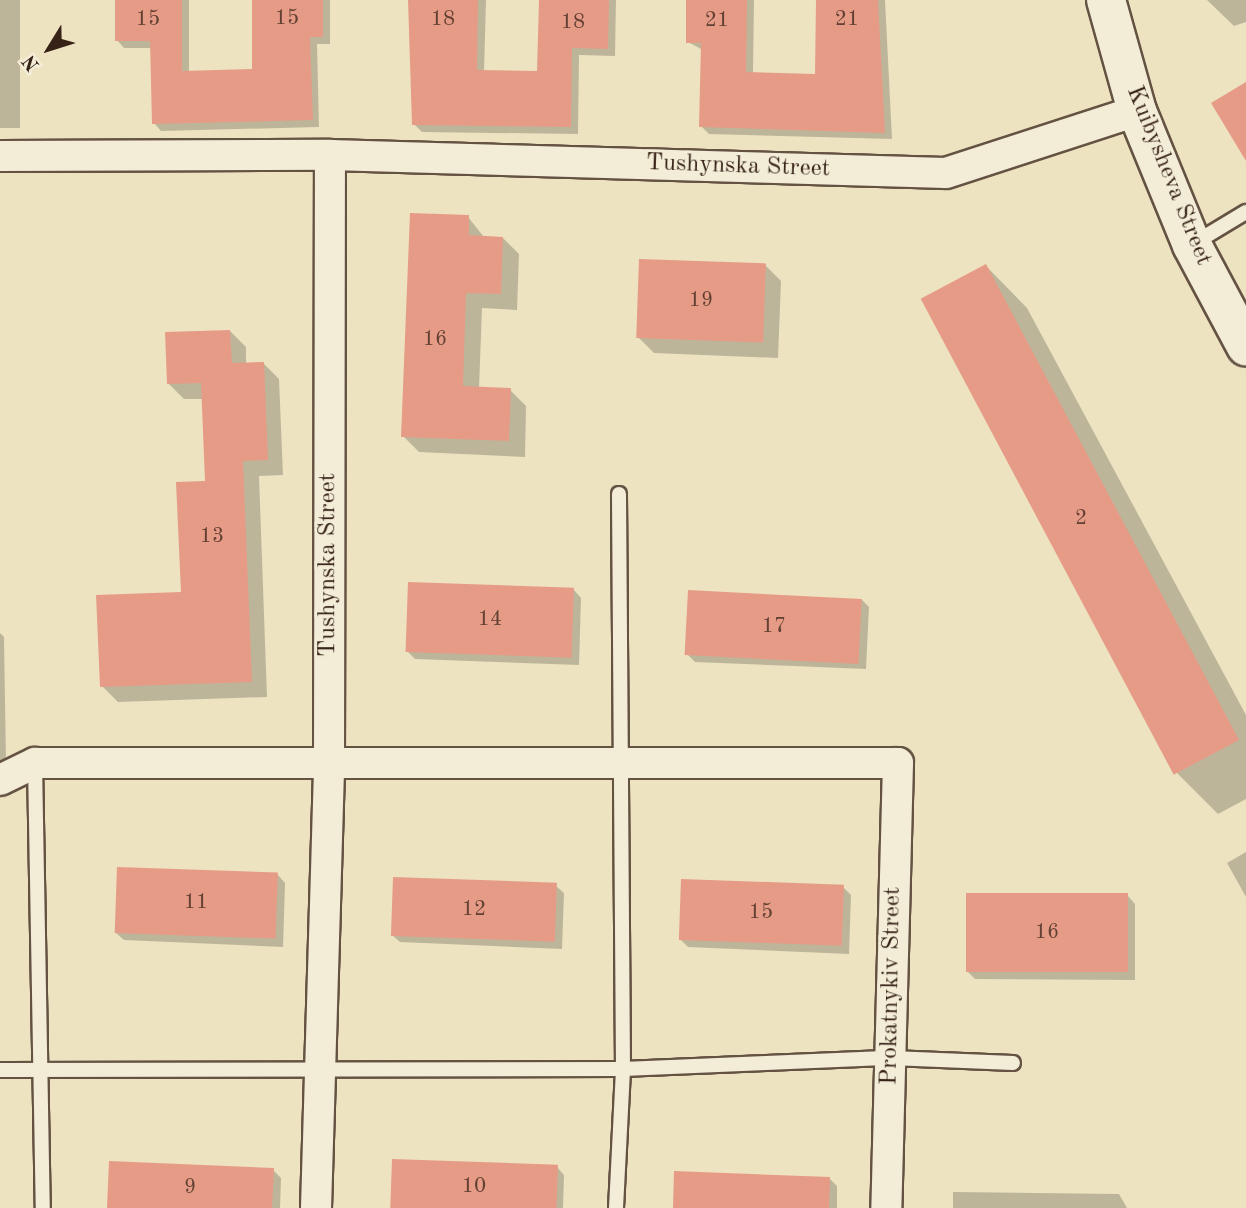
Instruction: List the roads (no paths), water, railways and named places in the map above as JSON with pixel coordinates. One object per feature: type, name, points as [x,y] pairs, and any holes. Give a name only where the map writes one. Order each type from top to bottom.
[{"type":"main road","name":"Kuibysheva Street","points":[[1106,0],[1137,111],[1192,245],[1246,346]]},
{"type":"street","name":"Tushynska Street","points":[[0,156],[330,155],[946,173],[1137,111]]},
{"type":"street","name":"Tushynska Street","points":[[316,1208],[329,765],[330,155]]},
{"type":"street","points":[[0,780],[35,763],[621,765]]},
{"type":"street","name":"Prokatnykiv Street","points":[[621,765],[898,763],[886,1208]]},
{"type":"lane","points":[[1192,245],[1246,212]]},
{"type":"lane","points":[[616,1208],[622,1069],[619,494]]},
{"type":"lane","points":[[35,763],[44,1070],[43,1208]]},
{"type":"lane","points":[[0,1070],[622,1069],[891,1058],[1013,1063]]}]
